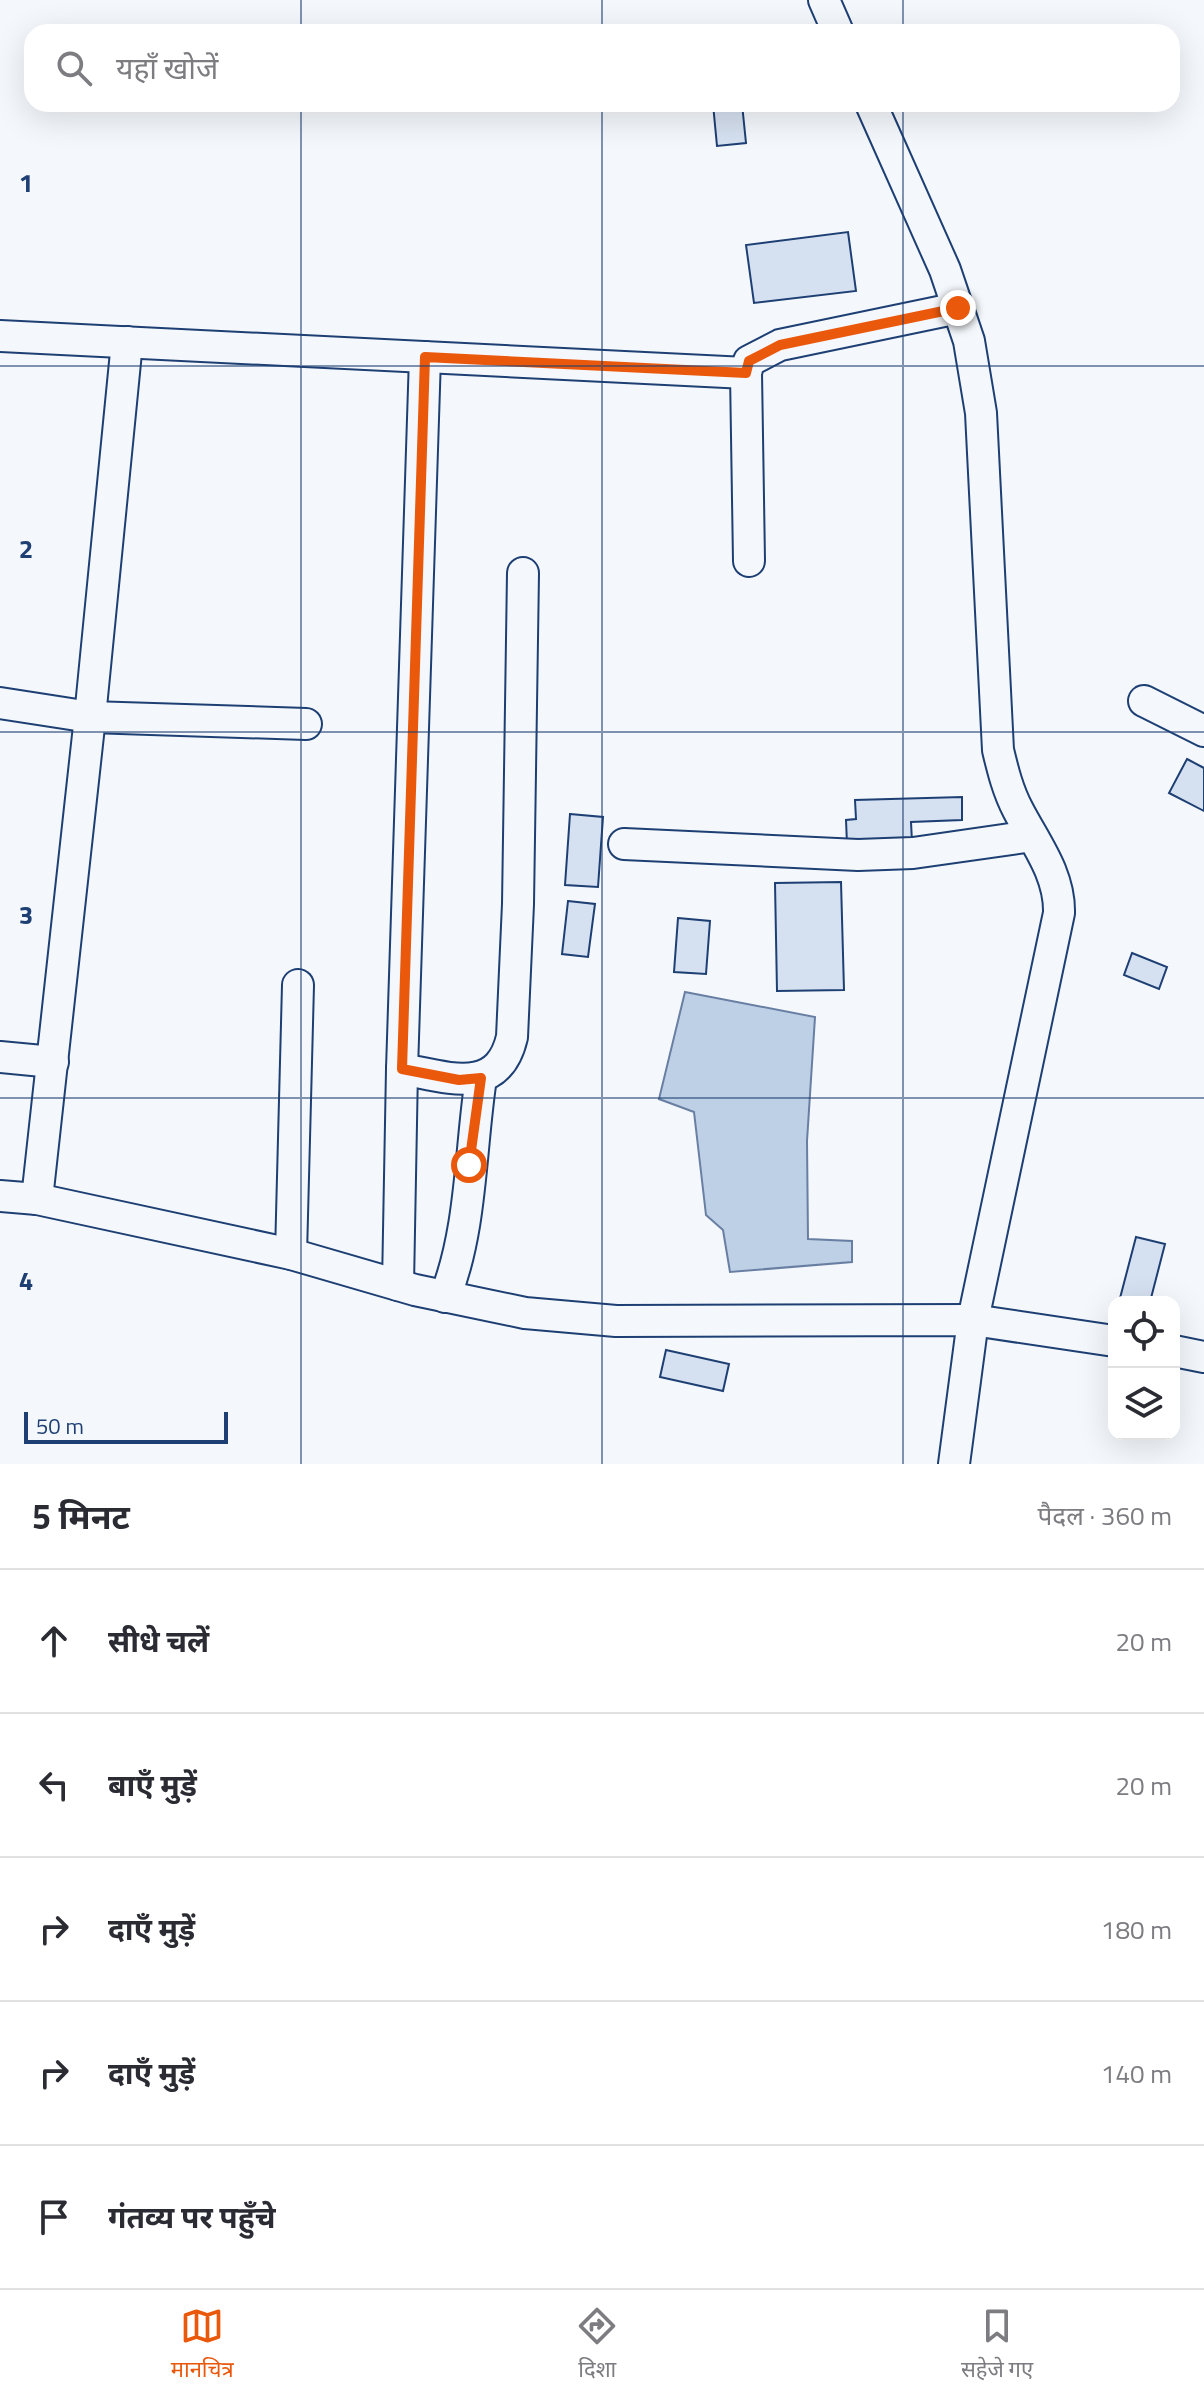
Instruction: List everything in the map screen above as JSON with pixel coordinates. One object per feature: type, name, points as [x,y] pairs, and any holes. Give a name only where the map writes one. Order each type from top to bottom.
[{"type":"street","points":[[824,0],[834,24]]},
{"type":"street","points":[[875,112],[945,270],[969,341],[981,413],[998,750],[1004,779],[1050,868],[1059,893],[1059,913],[973,1320],[954,1464]]},
{"type":"street","points":[[749,561],[746,373],[749,361],[780,345],[958,308]]},
{"type":"street","points":[[0,336],[746,373]]},
{"type":"street","points":[[37,1199],[127,342]]},
{"type":"street","points":[[398,1285],[425,357]]},
{"type":"street","points":[[402,1069],[459,1080],[481,1078],[499,1067],[508,1053],[512,1037],[518,904],[523,573]]},
{"type":"street","points":[[1144,701],[1204,731]]},
{"type":"street","points":[[0,703],[90,717],[306,724]]},
{"type":"street","points":[[624,844],[858,855],[913,853],[1032,836]]},
{"type":"street","points":[[291,1254],[298,985]]},
{"type":"street","points":[[0,1057],[53,1062]]},
{"type":"street","points":[[445,1297],[455,1273],[462,1241],[481,1078]]},
{"type":"street","points":[[0,1196],[37,1199],[291,1254],[445,1297],[525,1313],[616,1321],[973,1320],[1108,1340]]},
{"type":"street","points":[[1180,1352],[1204,1357]]},
{"type":"water","points":[[685,992],[815,1017],[807,1141],[808,1239],[852,1241],[852,1262],[730,1272],[723,1230],[706,1215],[694,1112],[659,1099]]},
{"type":"building","points":[[714,112],[743,112],[746,143],[717,146]]},
{"type":"building","points":[[848,232],[856,291],[754,303],[746,245]]},
{"type":"building","points":[[1187,759],[1204,768],[1204,811],[1169,793]]},
{"type":"building","points":[[962,797],[962,820],[911,822],[912,842],[847,844],[846,820],[856,819],[855,800]]},
{"type":"building","points":[[570,814],[603,817],[598,887],[565,885]]},
{"type":"building","points":[[841,882],[844,990],[777,991],[775,883]]},
{"type":"building","points":[[568,901],[595,904],[588,957],[562,954]]},
{"type":"building","points":[[678,918],[710,921],[706,974],[674,972]]},
{"type":"building","points":[[1132,953],[1167,967],[1159,989],[1124,975]]},
{"type":"building","points":[[1136,1237],[1165,1244],[1152,1296],[1121,1296]]},
{"type":"building","points":[[666,1350],[729,1364],[723,1391],[660,1377]]},
{"type":"route","points":[[469,1165],[481,1078],[459,1080],[402,1069],[425,357],[746,373],[749,361],[780,345],[958,308]]}]
